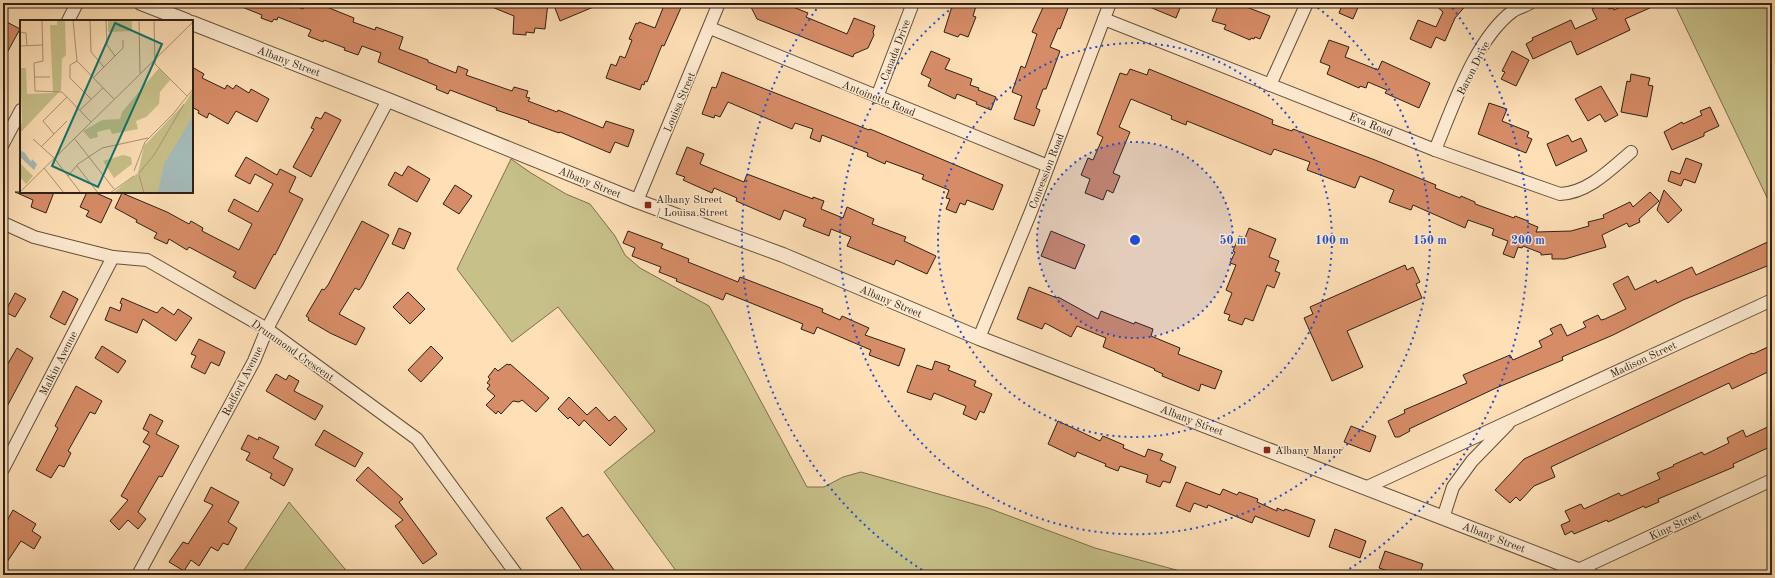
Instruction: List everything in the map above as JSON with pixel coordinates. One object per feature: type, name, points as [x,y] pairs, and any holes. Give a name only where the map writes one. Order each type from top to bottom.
[{"type":"street","points":[[68,20],[77,3]]},
{"type":"street","points":[[141,3],[184,20]]},
{"type":"street","name":"Louisa Street","points":[[637,201],[710,28],[719,3]]},
{"type":"street","name":"Canada Drive","points":[[877,97],[913,3]]},
{"type":"street","name":"Concession Road","points":[[979,338],[1048,166],[1110,3]]},
{"type":"street","points":[[1270,85],[1307,3]]},
{"type":"street","name":"Baron Drive","points":[[1435,150],[1470,70],[1491,33],[1513,11],[1530,3]]},
{"type":"street","name":"Eva Road","points":[[1104,19],[1435,150],[1560,194],[1570,194],[1599,180],[1631,152]]},
{"type":"street","name":"Albany Street","points":[[193,23],[388,100],[637,201],[783,255],[979,338],[1443,518],[1574,572],[1592,575]]},
{"type":"street","name":"Antoinette Road","points":[[710,28],[1048,166]]},
{"type":"street","name":"Radford Avenue","points":[[138,575],[254,361],[267,329],[388,100]]},
{"type":"street","points":[[3,144],[20,112]]},
{"type":"street","name":"Drummond Crescent","points":[[3,223],[34,237],[113,257],[146,260],[267,329],[417,439],[517,575]]},
{"type":"street","name":"Malkin Avenue","points":[[3,469],[113,257]]},
{"type":"street","name":"Madison Street","points":[[1365,488],[1772,300]]},
{"type":"street","name":"Madison Street","points":[[1443,518],[1453,487],[1472,461],[1514,419]]},
{"type":"street","name":"King Street","points":[[1574,572],[1772,480]]},
{"type":"shaded area","points":[[1674,3],[1772,3],[1772,208]]},
{"type":"shaded area","points":[[511,159],[566,194],[590,204],[615,236],[625,255],[640,268],[709,306],[807,487],[824,487],[843,477],[861,472],[988,508],[1095,548],[1195,575],[679,575],[604,472],[655,431],[558,307],[512,342],[457,269]]},
{"type":"shaded area","points":[[289,502],[350,575],[241,575]]},
{"type":"building","points":[[232,3],[288,3],[303,9],[306,3],[317,3],[354,18],[353,22],[375,30],[376,27],[403,37],[399,49],[428,60],[428,62],[456,73],[458,66],[468,70],[466,75],[512,91],[514,87],[528,91],[526,97],[530,98],[528,101],[557,112],[558,110],[603,128],[606,121],[634,130],[628,147],[615,142],[610,153],[560,132],[559,133],[496,110],[497,108],[450,90],[448,94],[436,89],[437,86],[378,62],[381,53],[362,46],[358,55],[324,40],[323,42],[308,36],[311,30],[278,17],[277,20],[274,19],[272,22],[261,18],[262,15]]},
{"type":"building","points":[[482,3],[548,3],[545,29],[535,28],[534,33],[526,32],[526,35],[513,34],[514,16]]},
{"type":"building","points":[[553,3],[603,3],[560,21]]},
{"type":"building","points":[[665,3],[683,3],[664,46],[662,45],[647,82],[645,81],[644,85],[642,84],[640,90],[606,78],[611,64],[616,66],[620,56],[625,58],[632,40],[629,39],[636,23],[638,24],[639,22],[655,28]]},
{"type":"building","points":[[749,3],[783,3],[808,13],[806,17],[847,34],[854,18],[875,26],[873,32],[874,35],[868,48],[854,54],[853,57],[757,19]]},
{"type":"building","points":[[953,3],[977,3],[973,16],[976,17],[968,37],[960,34],[958,37],[944,32]]},
{"type":"building","points":[[1045,3],[1070,3],[1060,29],[1058,28],[1050,47],[1060,51],[1046,89],[1043,89],[1036,108],[1040,110],[1034,126],[1014,119],[1022,96],[1012,92],[1021,66],[1025,68],[1037,34],[1032,32]]},
{"type":"building","points":[[1140,3],[1182,3],[1176,18]]},
{"type":"building","points":[[1219,3],[1236,3],[1270,16],[1260,39],[1255,37],[1254,39],[1251,38],[1250,40],[1224,29],[1226,25],[1212,21]]},
{"type":"building","points":[[1343,3],[1360,3],[1353,19],[1339,13]]},
{"type":"building","points":[[1433,3],[1468,3],[1455,18],[1445,41],[1436,37],[1431,48],[1410,39],[1418,20],[1436,27],[1443,12]]},
{"type":"building","points":[[1605,3],[1609,9],[1613,8],[1614,10],[1629,3],[1661,3],[1625,19],[1630,30],[1577,55],[1571,41],[1533,59],[1526,44],[1533,40],[1532,38],[1571,20],[1575,29],[1597,19],[1592,9]]},
{"type":"building","points":[[3,20],[20,29],[3,60]]},
{"type":"building","points":[[1329,40],[1349,47],[1345,57],[1378,70],[1382,61],[1430,83],[1419,108],[1385,93],[1387,90],[1368,82],[1366,88],[1360,86],[1359,88],[1327,74],[1330,66],[1320,62]]},
{"type":"building","points":[[931,51],[950,59],[945,69],[972,79],[970,85],[996,97],[991,110],[976,104],[977,102],[957,94],[955,99],[928,86],[931,79],[921,74]]},
{"type":"building","points":[[1512,51],[1529,60],[1516,86],[1501,79],[1505,72],[1502,71]]},
{"type":"building","points":[[193,68],[204,74],[202,78],[225,89],[227,85],[233,89],[236,85],[249,93],[251,89],[269,99],[257,122],[236,111],[228,124],[209,113],[207,118],[198,113],[199,111],[193,108]]},
{"type":"building","points":[[1130,69],[1147,75],[1149,69],[1273,120],[1272,124],[1292,131],[1293,129],[1375,160],[1436,185],[1435,188],[1475,202],[1475,204],[1514,218],[1515,216],[1528,221],[1528,223],[1538,227],[1536,232],[1571,231],[1589,226],[1588,222],[1604,218],[1603,215],[1630,202],[1633,207],[1650,192],[1659,201],[1639,219],[1640,222],[1629,227],[1627,223],[1602,235],[1606,247],[1565,259],[1552,259],[1552,254],[1541,255],[1541,253],[1523,246],[1522,248],[1518,247],[1514,258],[1503,254],[1508,241],[1492,235],[1494,229],[1468,220],[1465,228],[1413,205],[1411,210],[1389,202],[1394,190],[1360,176],[1355,188],[1307,170],[1310,162],[1274,149],[1271,155],[1187,121],[1186,125],[1171,119],[1172,116],[1131,99],[1119,127],[1130,132],[1113,173],[1120,176],[1113,193],[1107,190],[1103,200],[1085,193],[1090,179],[1081,175],[1088,158],[1093,160],[1103,137],[1097,134],[1120,73],[1127,75]]},
{"type":"building","points":[[722,72],[869,130],[870,129],[1003,185],[993,210],[967,200],[965,205],[960,203],[956,213],[946,209],[950,199],[946,198],[949,190],[922,179],[924,175],[886,161],[885,164],[867,156],[868,153],[822,135],[820,142],[810,138],[813,129],[795,123],[792,129],[728,102],[720,117],[715,115],[714,118],[702,114],[712,87],[716,88]]},
{"type":"building","points":[[1631,74],[1650,78],[1648,85],[1653,86],[1647,117],[1621,112],[1627,81],[1630,82]]},
{"type":"building","points":[[1601,86],[1618,115],[1605,122],[1600,114],[1588,121],[1575,99]]},
{"type":"building","points":[[1489,103],[1507,109],[1502,121],[1529,132],[1527,137],[1532,139],[1526,153],[1478,134]]},
{"type":"building","points":[[1710,107],[1719,126],[1704,133],[1704,136],[1672,150],[1664,132],[1682,122],[1683,124],[1702,115],[1700,111]]},
{"type":"building","points":[[325,112],[341,120],[311,177],[293,167],[314,129],[311,128],[316,117],[321,119]]},
{"type":"building","points":[[1568,135],[1572,142],[1581,138],[1587,151],[1556,166],[1547,144]]},
{"type":"building","points":[[687,147],[704,154],[700,164],[744,182],[747,174],[813,199],[813,197],[824,201],[821,209],[843,218],[847,207],[874,219],[872,224],[906,237],[904,241],[936,256],[927,274],[896,260],[894,265],[847,246],[851,237],[831,229],[829,236],[803,226],[806,219],[784,210],[780,220],[736,201],[737,198],[714,188],[712,193],[683,180],[685,177],[676,174]]},
{"type":"building","points":[[246,157],[277,175],[280,169],[296,177],[289,192],[303,199],[275,255],[274,254],[255,289],[233,277],[236,272],[189,247],[187,250],[169,239],[167,244],[154,238],[157,233],[136,222],[137,220],[115,208],[122,193],[167,212],[189,224],[191,221],[203,228],[202,231],[239,250],[252,224],[228,211],[234,199],[258,212],[273,184],[255,174],[250,184],[235,176]]},
{"type":"building","points":[[1686,158],[1702,164],[1695,183],[1684,179],[1681,186],[1668,181],[1671,171],[1680,174]]},
{"type":"building","points":[[408,166],[430,179],[417,202],[388,185],[395,172],[402,176]]},
{"type":"building","points":[[455,185],[472,196],[459,214],[443,204]]},
{"type":"building","points":[[1664,190],[1682,210],[1668,223],[1657,210]]},
{"type":"building","points":[[15,192],[54,193],[46,213],[31,207],[33,200]]},
{"type":"building","points":[[87,193],[96,193],[112,200],[101,223],[86,216],[89,211],[80,207]]},
{"type":"building","points":[[362,221],[389,235],[362,286],[359,290],[355,288],[339,314],[365,328],[356,345],[330,333],[308,320],[309,318],[306,316],[322,289],[324,290],[328,285]]},
{"type":"building","points":[[399,228],[411,233],[404,249],[392,244]]},
{"type":"building","points":[[1249,228],[1276,239],[1269,257],[1279,261],[1275,271],[1280,273],[1274,288],[1267,285],[1253,321],[1245,318],[1242,325],[1228,320],[1230,315],[1224,313],[1232,293],[1226,290],[1236,265],[1230,263],[1235,252],[1233,251],[1239,236],[1245,238]]},
{"type":"building","points":[[628,231],[663,244],[661,248],[689,259],[688,262],[738,282],[740,277],[823,309],[822,312],[840,320],[842,316],[869,328],[865,335],[905,349],[899,366],[869,355],[871,350],[817,327],[814,334],[801,329],[803,324],[726,293],[723,300],[676,281],[677,279],[659,272],[661,267],[632,256],[635,248],[623,243]]},
{"type":"building","points":[[1051,231],[1085,245],[1075,269],[1041,256]]},
{"type":"building","points":[[1772,240],[1772,264],[1683,300],[1613,335],[1562,357],[1563,360],[1496,388],[1409,429],[1410,431],[1399,437],[1395,437],[1388,421],[1405,413],[1404,410],[1467,383],[1463,375],[1510,355],[1513,360],[1542,347],[1539,341],[1553,334],[1550,329],[1561,324],[1567,336],[1586,327],[1583,322],[1598,315],[1601,320],[1626,309],[1613,284],[1628,276],[1635,290],[1656,280],[1657,283],[1692,267],[1696,275]]},
{"type":"building","points":[[1405,265],[1407,270],[1413,267],[1420,282],[1416,284],[1422,298],[1347,331],[1363,367],[1332,381],[1304,318],[1313,314],[1310,307]]},
{"type":"building","points":[[1029,287],[1057,298],[1058,297],[1098,319],[1101,311],[1134,324],[1135,322],[1153,329],[1151,336],[1180,348],[1178,354],[1222,371],[1215,389],[1201,384],[1199,391],[1162,376],[1163,374],[1154,370],[1155,369],[1103,347],[1106,338],[1077,326],[1071,337],[1045,323],[1042,329],[1017,319]]},
{"type":"building","points":[[63,291],[78,299],[65,325],[50,317]]},
{"type":"building","points":[[408,292],[425,309],[410,324],[393,307]]},
{"type":"building","points":[[15,293],[26,299],[15,317],[5,312]]},
{"type":"building","points":[[122,298],[157,313],[162,307],[174,315],[178,309],[192,318],[176,341],[143,319],[137,333],[105,320],[110,307],[120,311],[122,304],[120,303]]},
{"type":"building","points":[[199,339],[225,352],[219,366],[211,362],[205,374],[191,367],[196,356],[191,354]]},
{"type":"building","points":[[1772,345],[1772,370],[1732,389],[1729,383],[1551,467],[1555,477],[1534,486],[1520,501],[1516,497],[1510,503],[1495,490],[1524,459]]},
{"type":"building","points":[[102,346],[126,361],[118,373],[95,358]]},
{"type":"building","points":[[431,346],[443,358],[421,382],[408,370]]},
{"type":"building","points":[[17,348],[33,358],[3,414],[3,372]]},
{"type":"building","points":[[935,361],[950,366],[948,370],[976,381],[974,386],[992,394],[984,413],[980,411],[976,420],[963,414],[966,406],[934,393],[931,400],[907,392],[917,365],[932,370]]},
{"type":"building","points":[[507,364],[510,364],[549,398],[536,412],[522,400],[519,402],[513,401],[501,414],[498,411],[496,414],[486,405],[495,396],[487,389],[490,385],[487,383],[490,379],[488,377],[495,368],[498,371]]},
{"type":"building","points":[[276,374],[286,380],[289,375],[299,381],[294,391],[323,406],[315,420],[266,391]]},
{"type":"building","points":[[76,386],[102,401],[95,414],[90,412],[68,451],[71,453],[64,467],[59,465],[51,478],[36,470],[58,428],[55,426]]},
{"type":"building","points":[[569,397],[587,415],[596,407],[609,421],[615,416],[627,429],[610,446],[584,420],[579,426],[570,417],[568,419],[558,409]]},
{"type":"building","points":[[150,414],[163,421],[156,434],[179,446],[162,477],[159,476],[138,512],[146,519],[138,529],[128,520],[119,530],[110,521],[128,500],[121,496],[150,446],[143,442],[149,432],[143,429]]},
{"type":"building","points":[[1058,421],[1100,441],[1103,436],[1124,445],[1123,448],[1145,457],[1148,449],[1163,454],[1160,460],[1176,467],[1170,483],[1163,481],[1160,487],[1146,482],[1148,475],[1120,466],[1118,471],[1105,466],[1106,464],[1077,452],[1075,457],[1048,444]]},
{"type":"building","points":[[1772,425],[1772,446],[1733,464],[1734,467],[1658,499],[1659,502],[1645,508],[1644,506],[1608,522],[1607,520],[1574,534],[1572,531],[1565,535],[1561,525],[1570,521],[1565,511],[1581,504],[1584,509],[1619,493],[1621,496],[1660,479],[1657,473],[1674,466],[1673,465],[1702,452],[1704,455],[1729,443],[1727,438],[1743,430],[1746,437]]},
{"type":"building","points":[[1351,426],[1376,436],[1370,452],[1344,442]]},
{"type":"building","points":[[324,430],[363,453],[355,467],[315,445]]},
{"type":"building","points":[[248,435],[258,440],[259,437],[279,447],[273,458],[293,469],[284,486],[270,478],[272,474],[246,460],[250,453],[241,449]]},
{"type":"building","points":[[368,467],[403,499],[399,502],[437,554],[423,564],[395,526],[403,520],[356,480]]},
{"type":"building","points":[[1186,482],[1220,495],[1223,489],[1237,495],[1239,492],[1258,499],[1257,502],[1277,511],[1277,508],[1284,511],[1285,509],[1315,520],[1309,537],[1255,516],[1252,523],[1208,505],[1207,508],[1194,503],[1190,512],[1176,506]]},
{"type":"building","points":[[211,487],[239,502],[228,522],[237,528],[228,545],[223,543],[218,551],[211,547],[199,566],[191,560],[184,571],[169,562],[183,542],[188,544],[213,505],[204,501]]},
{"type":"building","points":[[562,507],[583,537],[588,534],[614,570],[607,575],[585,575],[546,518]]},
{"type":"building","points":[[13,510],[36,524],[32,531],[41,537],[34,549],[21,541],[3,568],[3,528]]},
{"type":"building","points":[[1335,529],[1366,541],[1360,558],[1329,547]]},
{"type":"building","points":[[1385,551],[1423,564],[1419,575],[1400,575],[1379,568]]},
{"type":"place","name":"Albany Street / Louisa Street","points":[[648,205]]},
{"type":"place","name":"Albany Manor","points":[[1267,450]]}]
